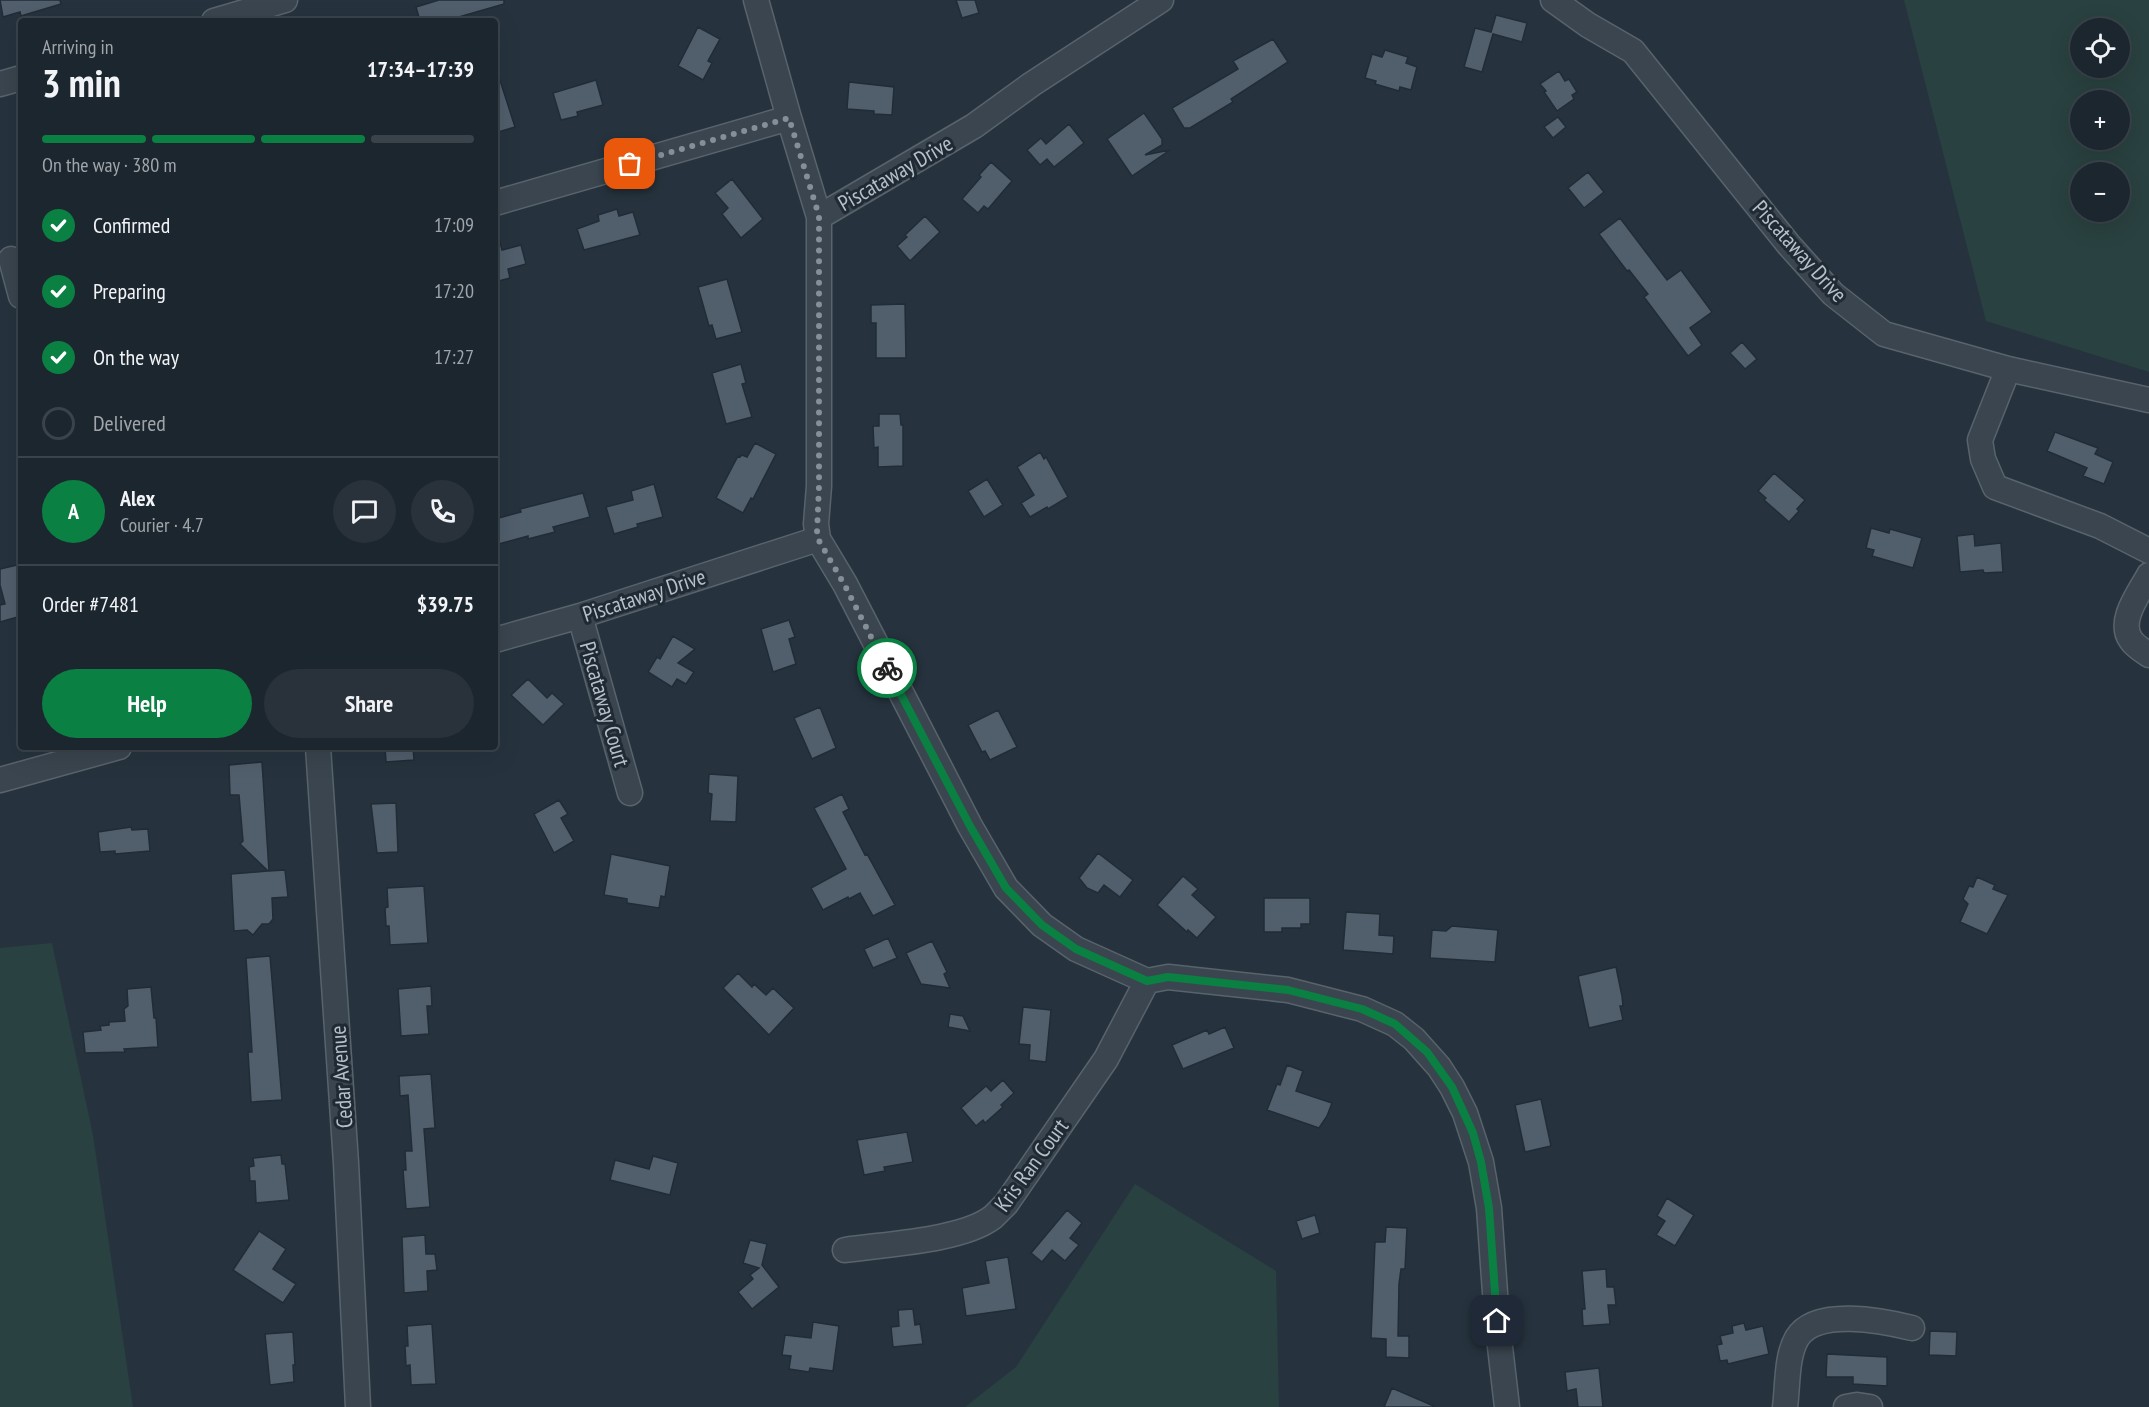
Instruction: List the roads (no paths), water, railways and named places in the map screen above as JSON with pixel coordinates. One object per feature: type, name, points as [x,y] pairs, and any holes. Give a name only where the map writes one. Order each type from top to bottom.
[{"type":"street","points":[[224,18],[285,0]]},
{"type":"street","points":[[756,0],[819,216]]},
{"type":"street","name":"Piscataway Drive","points":[[498,639],[580,616],[818,539],[816,524],[819,486],[819,216],[974,126],[1032,84],[1161,0]]},
{"type":"street","name":"Piscataway Drive","points":[[1553,0],[1588,25],[1633,51],[1789,245],[1833,294],[1884,334],[2008,369],[2149,400]]},
{"type":"street","points":[[0,84],[18,79]]},
{"type":"street","points":[[498,202],[789,118]]},
{"type":"street","points":[[10,259],[18,286]]},
{"type":"street","points":[[2008,369],[1980,440],[1983,459],[1995,487],[2100,526],[2149,551]]},
{"type":"street","points":[[818,539],[844,584],[965,816],[1006,888],[1042,925],[1076,949],[1147,981],[1168,977],[1190,979],[1288,990],[1336,1002],[1380,1016],[1395,1024],[1427,1052],[1452,1087],[1473,1133],[1481,1162],[1489,1208],[1497,1321],[1507,1407]]},
{"type":"street","points":[[2149,575],[2127,620],[2127,632],[2131,640],[2149,655]]},
{"type":"street","name":"Piscataway Court","points":[[580,616],[630,793]]},
{"type":"street","points":[[0,780],[108,750]]},
{"type":"street","name":"Cedar Avenue","points":[[318,750],[346,1163],[358,1407]]},
{"type":"street","name":"Kris Ran Court","points":[[845,1250],[951,1235],[973,1228],[992,1218],[1006,1204],[1106,1059],[1147,981]]},
{"type":"street","points":[[1785,1407],[1791,1353],[1798,1336],[1804,1330],[1824,1321],[1845,1318],[1912,1328]]},
{"type":"street","points":[[1846,1407],[1857,1405],[1870,1407]]}]
